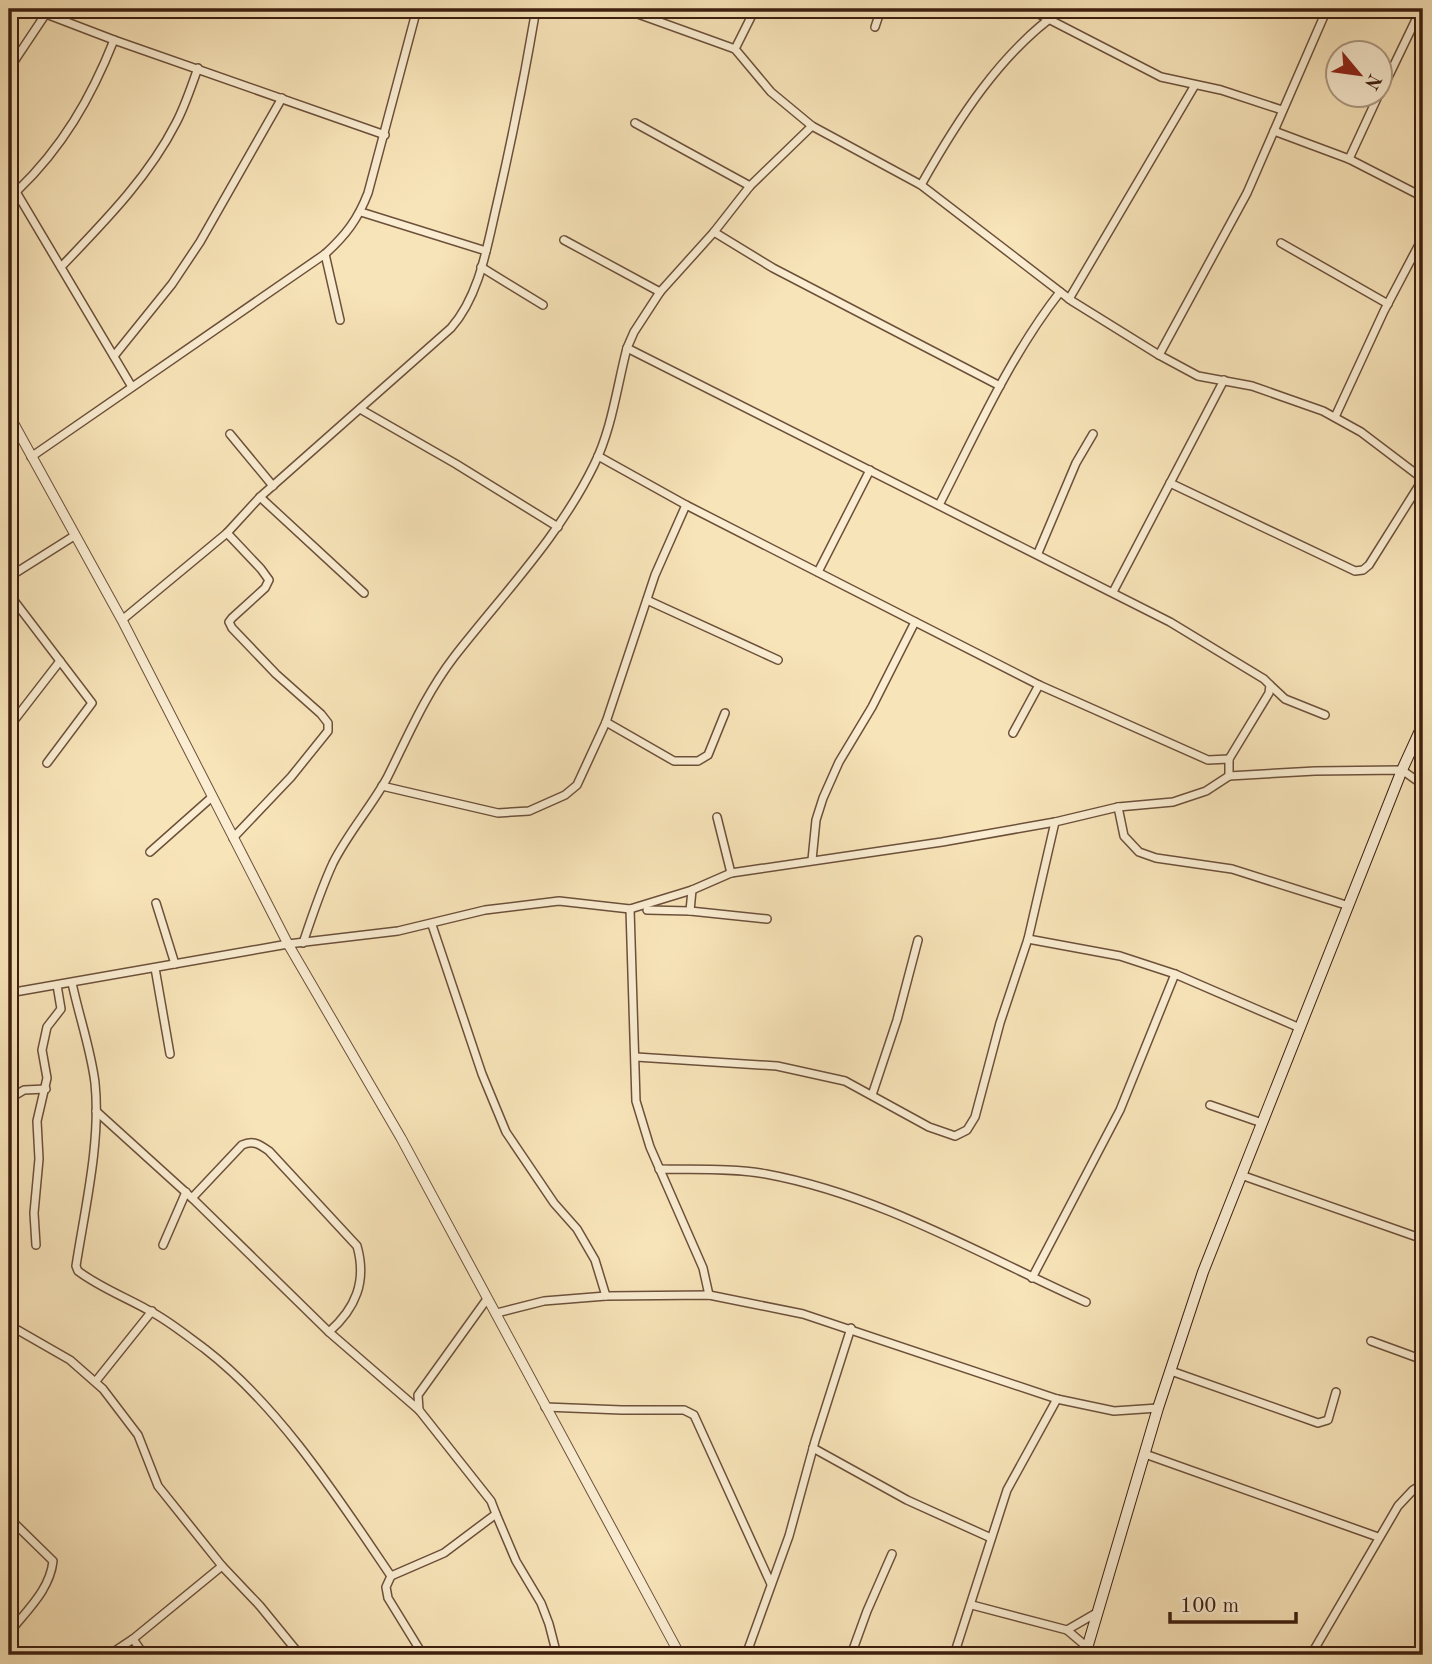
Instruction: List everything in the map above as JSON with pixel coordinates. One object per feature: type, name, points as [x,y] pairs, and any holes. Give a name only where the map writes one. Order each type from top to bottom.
[{"type":"main road","points":[[1086,1651],[1158,1408],[1203,1272],[1402,770],[1423,724]]},
{"type":"street","points":[[32,457],[325,254],[349,232],[361,212],[385,135],[416,9]]},
{"type":"street","points":[[122,620],[227,533],[260,497],[451,328],[464,313],[486,251],[517,117],[536,9]]},
{"type":"street","points":[[624,9],[642,12],[734,49],[771,92],[812,126],[921,185],[1069,299],[1159,355],[1198,376],[1278,393],[1335,417],[1361,432],[1423,479],[1370,565],[1355,571],[1170,483]]},
{"type":"street","points":[[734,49],[755,9]]},
{"type":"street","points":[[875,27],[881,9]]},
{"type":"street","points":[[1028,9],[1161,77],[1221,90],[1282,110]]},
{"type":"street","points":[[921,185],[973,99],[1040,24],[1063,9]]},
{"type":"street","points":[[1159,355],[1217,251],[1274,131],[1327,9]]},
{"type":"street","points":[[1394,63],[1420,9]]},
{"type":"street","points":[[9,69],[48,11],[114,40],[385,135]]},
{"type":"street","points":[[16,191],[63,140],[101,75],[114,40]]},
{"type":"street","points":[[61,267],[142,177],[175,125],[198,68]]},
{"type":"street","points":[[1069,299],[1195,85]]},
{"type":"street","points":[[114,356],[172,284],[200,242],[282,98]]},
{"type":"street","points":[[1349,159],[1373,108]]},
{"type":"street","points":[[635,123],[750,186]]},
{"type":"street","points":[[303,943],[334,862],[382,786],[420,707],[447,668],[558,527],[579,495],[598,456],[627,348],[634,332],[660,292],[714,232],[750,186],[812,126]]},
{"type":"street","points":[[1274,131],[1349,159],[1423,197]]},
{"type":"street","points":[[9,180],[132,387]]},
{"type":"street","points":[[361,212],[486,251]]},
{"type":"street","points":[[714,232],[773,268],[1000,386]]},
{"type":"street","points":[[1335,417],[1423,237]]},
{"type":"street","points":[[564,240],[660,292]]},
{"type":"street","points":[[1281,243],[1388,304]]},
{"type":"street","points":[[325,254],[340,320]]},
{"type":"street","points":[[481,267],[543,305]]},
{"type":"street","points":[[939,505],[1000,386],[1031,332],[1060,292]]},
{"type":"street","points":[[627,348],[1113,592],[1170,622],[1270,685],[1285,699],[1325,715]]},
{"type":"street","points":[[1113,592],[1224,380]]},
{"type":"street","points":[[360,409],[558,527]]},
{"type":"street","points":[[9,415],[122,620],[288,944],[401,1138],[680,1655]]},
{"type":"street","points":[[230,434],[273,486]]},
{"type":"street","points":[[1038,554],[1076,463],[1093,434]]},
{"type":"street","points":[[598,456],[686,505],[1039,685],[1208,760],[1229,759]]},
{"type":"street","points":[[818,572],[870,470]]},
{"type":"street","points":[[260,497],[364,593]]},
{"type":"street","points":[[382,786],[486,811],[529,811],[565,795],[577,785],[606,722],[655,575],[686,505]]},
{"type":"street","points":[[227,533],[269,580],[265,588],[232,618],[229,622],[232,628],[328,723],[328,731],[291,777],[233,838]]},
{"type":"street","points":[[9,577],[74,536]]},
{"type":"street","points":[[9,594],[92,703],[47,763]]},
{"type":"street","points":[[647,600],[778,660]]},
{"type":"street","points":[[812,860],[816,820],[823,798],[839,762],[872,707],[915,622]]},
{"type":"street","points":[[9,727],[60,661]]},
{"type":"street","points":[[1013,733],[1039,685]]},
{"type":"street","points":[[1229,776],[1229,759],[1269,693],[1270,685]]},
{"type":"street","points":[[606,722],[674,761],[698,761],[708,755],[725,712]]},
{"type":"street","points":[[9,993],[288,944],[398,932],[485,911],[559,901],[630,909],[692,890],[731,873],[942,842],[1055,822],[1118,807],[1173,802],[1206,791],[1229,776],[1402,770],[1423,785]]},
{"type":"street","points":[[150,852],[212,797]]},
{"type":"street","points":[[1118,807],[1124,836],[1139,852],[1156,858],[1232,869],[1349,906]]},
{"type":"street","points":[[717,817],[731,873]]},
{"type":"street","points":[[636,1057],[776,1066],[845,1081],[929,1127],[955,1136],[967,1130],[975,1117],[1000,1023],[1028,939],[1055,822]]},
{"type":"street","points":[[690,911],[692,890]]},
{"type":"street","points":[[156,903],[175,964]]},
{"type":"street","points":[[630,909],[636,1101],[659,1169],[703,1268],[709,1295]]},
{"type":"street","points":[[647,910],[690,911],[767,919]]},
{"type":"street","points":[[432,925],[482,1074],[506,1132],[554,1203],[577,1229],[594,1260],[606,1296]]},
{"type":"street","points":[[1028,939],[1120,956],[1175,974],[1300,1028]]},
{"type":"street","points":[[872,1095],[897,1020],[918,940]]},
{"type":"street","points":[[155,968],[170,1054]]},
{"type":"street","points":[[1032,1278],[1120,1110],[1175,974]]},
{"type":"street","points":[[72,983],[95,1082],[96,1111],[76,1266],[78,1271],[152,1311],[206,1350],[243,1382],[270,1411],[329,1486],[391,1576]]},
{"type":"street","points":[[36,1245],[34,1213],[39,1159],[37,1121],[47,1078],[42,1050],[47,1027],[61,1009],[57,985]]},
{"type":"street","points":[[9,1099],[24,1090],[46,1089]]},
{"type":"street","points":[[1210,1105],[1262,1123]]},
{"type":"street","points":[[96,1111],[189,1195],[330,1332],[419,1410],[491,1501],[516,1561],[541,1603],[550,1624],[557,1655]]},
{"type":"street","points":[[163,1245],[189,1195],[242,1145],[249,1142],[259,1144],[269,1151],[357,1246],[361,1261],[358,1295],[344,1318],[330,1332]]},
{"type":"street","points":[[659,1169],[765,1174],[871,1204],[921,1224],[1086,1302]]},
{"type":"street","points":[[1241,1175],[1423,1239]]},
{"type":"street","points":[[497,1313],[544,1301],[606,1296],[709,1295],[803,1314],[851,1328],[1057,1399],[1114,1411],[1158,1408]]},
{"type":"street","points":[[419,1410],[418,1395],[487,1299]]},
{"type":"street","points":[[96,1381],[152,1311]]},
{"type":"street","points":[[9,1325],[70,1360],[96,1381],[138,1435],[158,1486],[222,1566],[260,1606],[300,1655]]},
{"type":"street","points":[[746,1655],[789,1536],[813,1448],[851,1328]]},
{"type":"street","points":[[1371,1341],[1423,1360]]},
{"type":"street","points":[[1171,1371],[1318,1423],[1328,1420],[1336,1392]]},
{"type":"street","points":[[954,1655],[991,1538],[1017,1468],[1057,1399]]},
{"type":"street","points":[[545,1407],[684,1410],[694,1415],[771,1584]]},
{"type":"street","points":[[813,1448],[907,1500],[991,1538]]},
{"type":"street","points":[[1145,1454],[1378,1537]]},
{"type":"street","points":[[1311,1655],[1398,1506],[1413,1490],[1423,1484]]},
{"type":"street","points":[[423,1655],[388,1598],[386,1587],[391,1576],[444,1553],[496,1514]]},
{"type":"street","points":[[9,1518],[53,1561],[51,1575],[44,1588],[9,1633]]},
{"type":"street","points":[[851,1655],[892,1554]]},
{"type":"street","points":[[109,1655],[133,1639],[222,1566]]},
{"type":"street","points":[[972,1605],[1067,1630],[1086,1651]]},
{"type":"street","points":[[1067,1630],[1098,1612]]},
{"type":"street","points":[[133,1639],[144,1655]]}]
